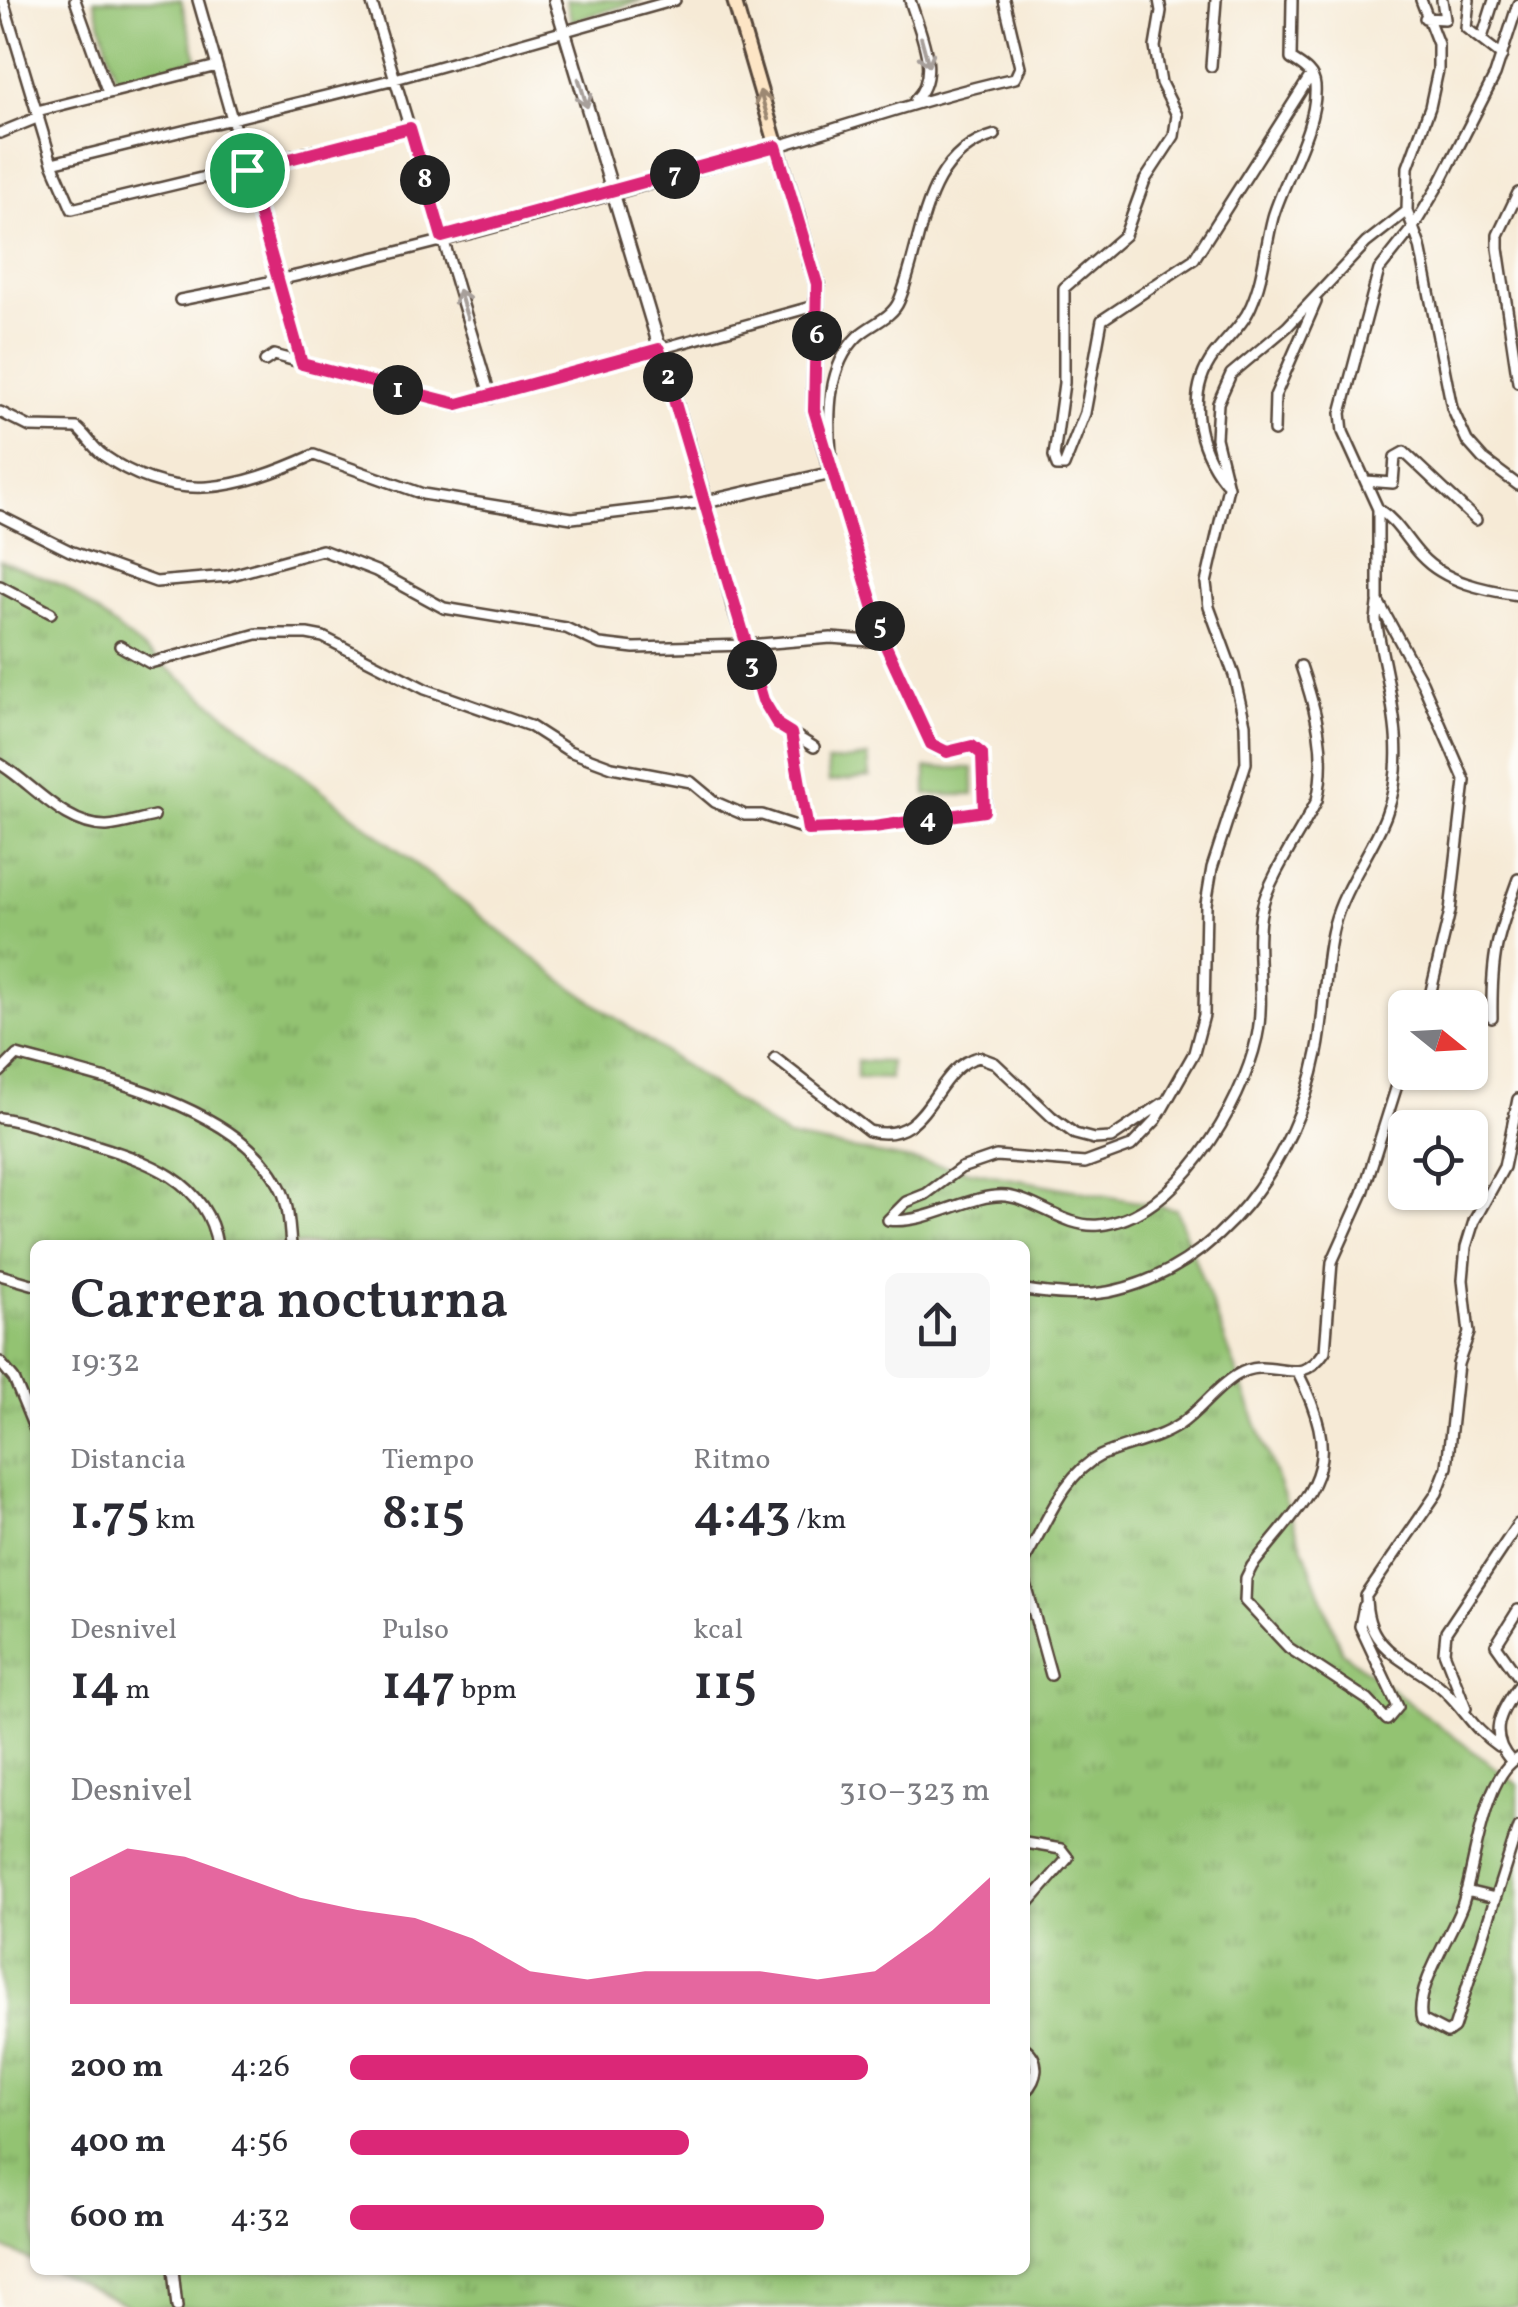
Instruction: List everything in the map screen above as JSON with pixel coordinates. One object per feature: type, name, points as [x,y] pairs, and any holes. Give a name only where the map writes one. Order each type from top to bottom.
[{"type":"main road","points":[[734,0],[817,284],[814,410],[832,472]]},
{"type":"street","points":[[3,0],[52,163],[69,207],[76,210],[410,128]]},
{"type":"street","points":[[75,0],[108,92]]},
{"type":"street","points":[[198,0],[302,364]]},
{"type":"street","points":[[371,0],[491,398]]},
{"type":"street","points":[[555,0],[769,713],[814,747]]},
{"type":"street","points":[[52,163],[233,122],[675,0]]},
{"type":"street","points":[[910,0],[929,68],[924,88],[914,101]]},
{"type":"street","points":[[180,300],[280,281],[776,146],[914,101],[1016,78],[1020,67],[1004,0]]},
{"type":"street","points":[[1158,0],[1157,67],[1174,104],[1177,125],[1169,149],[1139,192],[1125,235],[1064,288],[1064,383],[1054,456],[1057,466],[1064,466],[1071,458],[1085,413],[1102,320],[1188,266],[1312,75]]},
{"type":"street","points":[[1211,66],[1216,0]]},
{"type":"street","points":[[1228,487],[1210,463],[1201,442],[1197,406],[1211,358],[1248,312],[1260,284],[1273,216],[1316,88],[1312,75],[1291,58],[1292,0]]},
{"type":"street","points":[[1420,0],[1438,44],[1438,70],[1430,107],[1408,167],[1407,212],[1414,226],[1452,408],[1475,450],[1518,484]]},
{"type":"street","points":[[1442,0],[1444,19]]},
{"type":"street","points":[[1466,28],[1469,0]]},
{"type":"street","points":[[1482,38],[1494,0]]},
{"type":"street","points":[[1030,1291],[1066,1295],[1108,1292],[1143,1281],[1184,1260],[1220,1235],[1248,1206],[1279,1154],[1302,1104],[1318,1053],[1334,923],[1388,812],[1398,768],[1395,718],[1376,620],[1378,509],[1343,432],[1340,412],[1379,270],[1414,226],[1502,56],[1518,4]]},
{"type":"street","points":[[1425,18],[1444,19],[1466,28],[1502,56]]},
{"type":"street","points":[[0,133],[38,114],[108,92],[216,66]]},
{"type":"street","points":[[120,646],[150,662],[257,634],[323,637],[425,689],[530,726],[569,750],[612,766],[684,780],[715,802],[744,815],[762,816],[808,830],[874,827],[984,811],[982,754],[972,746],[938,750],[920,725],[884,642],[832,472],[828,406],[842,361],[856,338],[897,306],[914,238],[944,172],[963,147],[994,136]]},
{"type":"street","points":[[1518,193],[1498,235],[1498,248],[1518,382]]},
{"type":"street","points":[[1301,666],[1319,720],[1322,781],[1317,800],[1262,910],[1257,1036],[1243,1081],[1175,1188],[1156,1205],[1116,1222],[1096,1225],[999,1196],[935,1216],[888,1220],[906,1202],[926,1194],[961,1168],[996,1156],[1085,1163],[1132,1146],[1169,1098],[1194,1053],[1204,1015],[1206,904],[1212,868],[1246,762],[1246,724],[1234,675],[1209,607],[1208,570],[1228,487],[1215,420],[1222,388],[1231,374],[1319,295],[1366,243],[1407,212]]},
{"type":"street","points":[[1274,431],[1274,396],[1319,295]]},
{"type":"street","points":[[265,362],[274,355],[458,404],[818,305]]},
{"type":"street","points":[[0,412],[30,428],[76,428],[100,453],[162,486],[214,487],[250,480],[314,456],[423,494],[572,518],[706,502],[832,472]]},
{"type":"street","points":[[1366,481],[1393,482],[1395,457],[1404,452],[1476,520]]},
{"type":"street","points":[[1378,509],[1390,517],[1435,568],[1464,583],[1518,595]]},
{"type":"street","points":[[0,516],[70,551],[156,582],[228,576],[322,550],[376,571],[444,608],[566,628],[600,644],[634,648],[832,638],[884,642]]},
{"type":"street","points":[[0,586],[50,613]]},
{"type":"street","points":[[1378,601],[1422,682],[1466,791],[1456,828],[1450,911],[1432,990]]},
{"type":"street","points":[[791,733],[808,830]]},
{"type":"street","points":[[0,764],[66,814],[84,822],[106,826],[154,816]]},
{"type":"street","points":[[1492,1018],[1490,973],[1497,930],[1518,879]]},
{"type":"street","points":[[0,1072],[17,1054],[138,1088],[184,1107],[244,1147],[271,1173],[285,1200],[290,1240]]},
{"type":"street","points":[[776,1058],[869,1131],[879,1134],[896,1131],[922,1116],[959,1067],[979,1056],[995,1063],[1074,1134],[1094,1139],[1111,1138],[1169,1098]]},
{"type":"street","points":[[1030,1551],[1056,1511],[1060,1494],[1098,1457],[1182,1423],[1237,1374],[1254,1368],[1298,1373],[1317,1362],[1325,1350],[1328,1330],[1332,1262],[1363,1194],[1396,1090]]},
{"type":"street","points":[[1298,1373],[1318,1413],[1323,1460],[1308,1491],[1252,1566],[1246,1578],[1245,1600],[1289,1648],[1368,1700],[1388,1720],[1398,1707],[1360,1626],[1366,1596],[1436,1492],[1447,1468],[1458,1364],[1469,1333],[1463,1280],[1466,1247],[1474,1222],[1504,1167],[1518,1099]]},
{"type":"street","points":[[0,1118],[126,1154],[166,1172],[196,1194],[210,1214],[216,1240]]},
{"type":"street","points":[[0,1275],[30,1284]]},
{"type":"street","points":[[0,1362],[14,1379],[30,1418]]},
{"type":"street","points":[[1518,1524],[1446,1632],[1444,1652],[1476,1732],[1515,1759],[1490,1799],[1466,1890],[1420,2011],[1422,2020],[1447,2033],[1454,2028],[1518,1826]]},
{"type":"street","points":[[1366,1596],[1366,1611],[1379,1640],[1467,1710]]},
{"type":"street","points":[[1030,1599],[1051,1675]]},
{"type":"street","points":[[1518,1610],[1496,1644],[1518,1676]]},
{"type":"street","points":[[1498,1746],[1499,1718],[1518,1687]]},
{"type":"street","points":[[1030,1844],[1061,1849],[1068,1858],[1030,1901]]},
{"type":"street","points":[[1466,1890],[1495,1898]]},
{"type":"street","points":[[1030,2055],[1036,2063],[1036,2077],[1030,2085]]},
{"type":"street","points":[[174,2275],[177,2307]]},
{"type":"green space","points":[[94,0],[181,0],[197,59],[117,82]]},
{"type":"green space","points":[[566,0],[643,0],[572,21]]},
{"type":"green space","points":[[0,560],[64,586],[564,982],[787,1137],[1176,1209],[1342,1652],[1518,1785],[1518,2307],[131,2307],[63,2275],[1030,2275],[1030,1240],[30,1240],[30,2260],[0,2246]]},
{"type":"green space","points":[[868,757],[870,777],[829,782],[827,762]]},
{"type":"green space","points":[[926,768],[973,768],[973,795],[926,795]]},
{"type":"green space","points":[[857,1061],[890,1062],[890,1079],[857,1078]]},
{"type":"route","points":[[410,128],[442,237],[776,146],[817,284],[814,410],[884,642],[931,744],[947,752],[975,746],[982,754],[984,811],[874,827],[808,830],[791,733],[778,725],[763,700],[732,606],[706,502],[659,349],[458,404],[302,364],[247,170],[410,128]]}]
